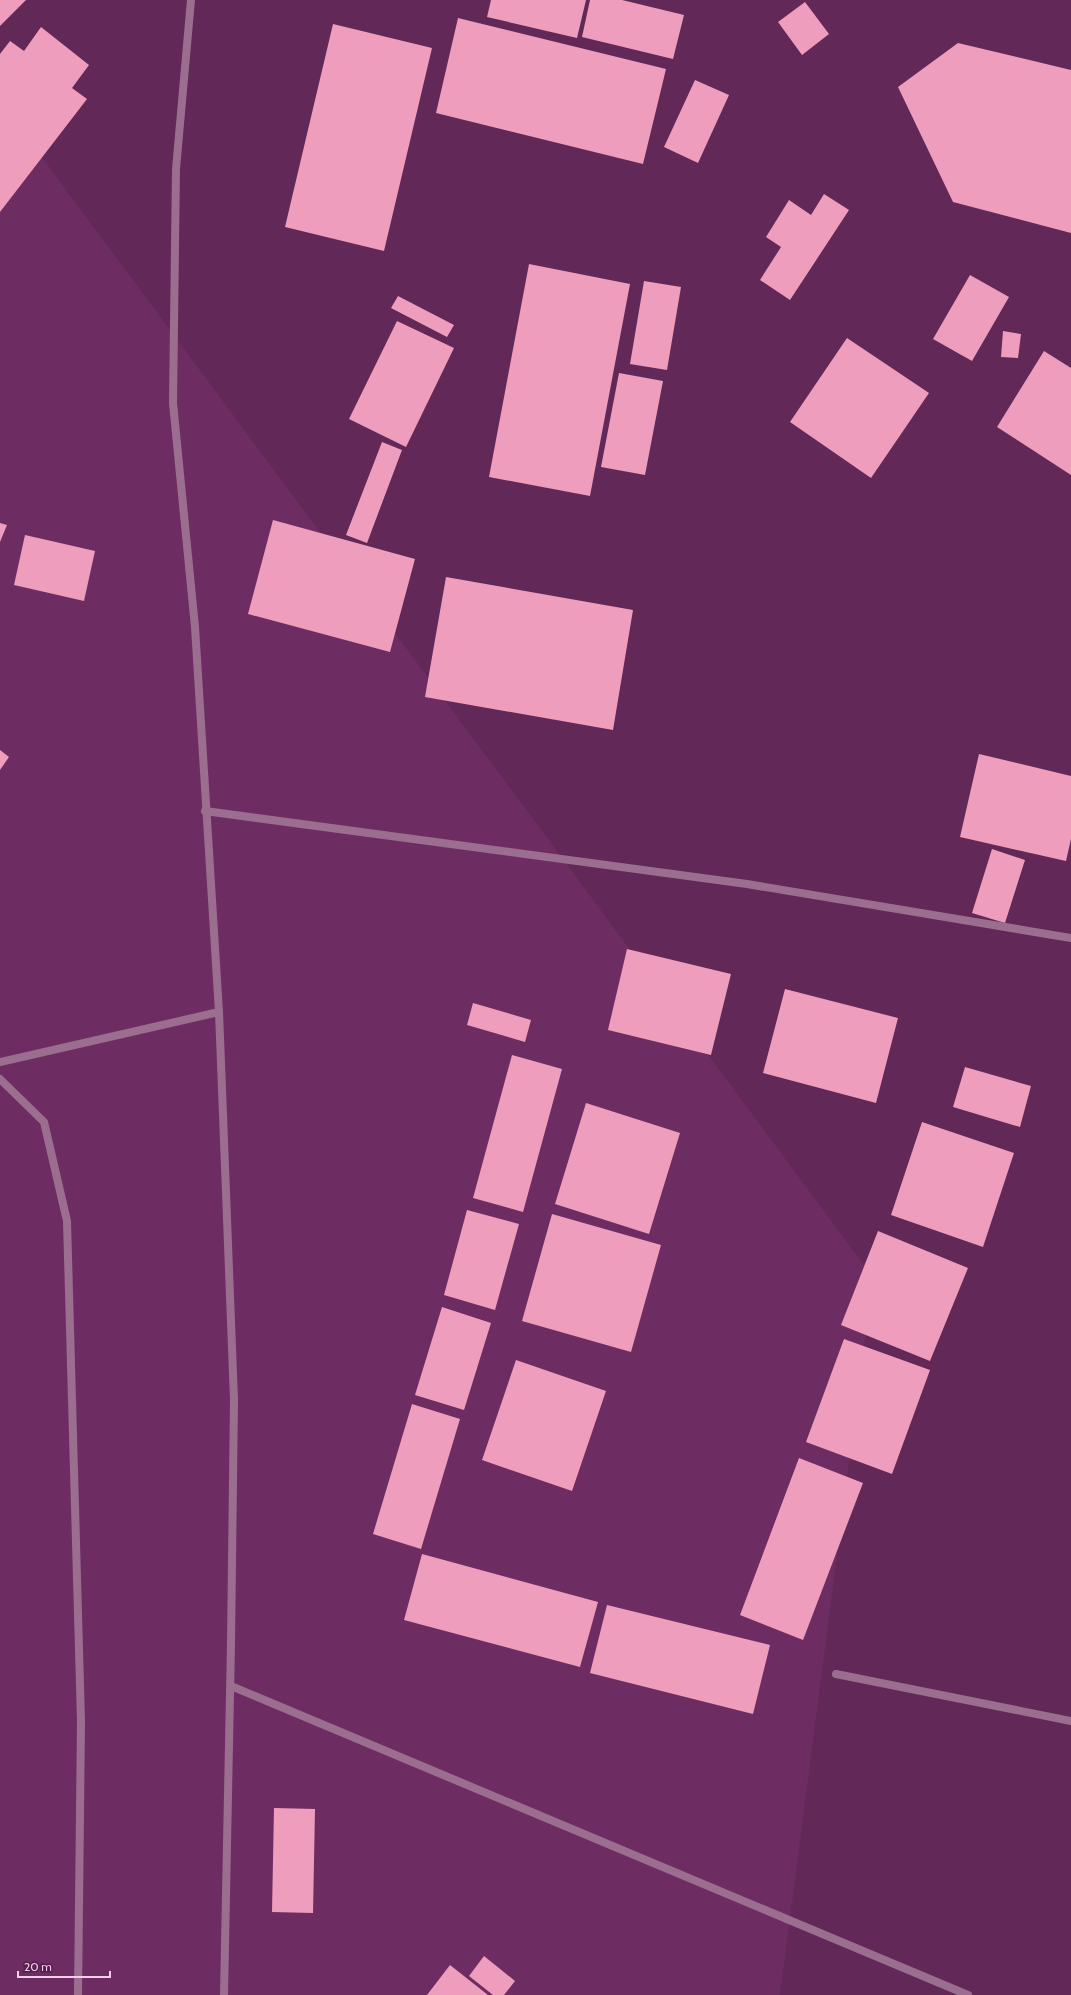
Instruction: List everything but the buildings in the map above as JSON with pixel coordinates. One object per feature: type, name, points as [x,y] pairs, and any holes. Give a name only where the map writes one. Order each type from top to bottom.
[{"type":"street","points":[[191,0],[176,169],[173,403],[195,627],[205,812],[219,1012],[234,1399],[231,1686],[224,1995]]},
{"type":"street","points":[[205,812],[747,884],[1071,938]]},
{"type":"street","points":[[0,1062],[219,1012]]},
{"type":"street","points":[[0,1079],[44,1122],[67,1220],[81,1721],[78,1995]]},
{"type":"street","points":[[836,1674],[1071,1721]]},
{"type":"street","points":[[231,1686],[968,1995]]},
{"type":"shaded area","points":[[0,101],[873,1277],[780,1995],[0,1995]]}]
